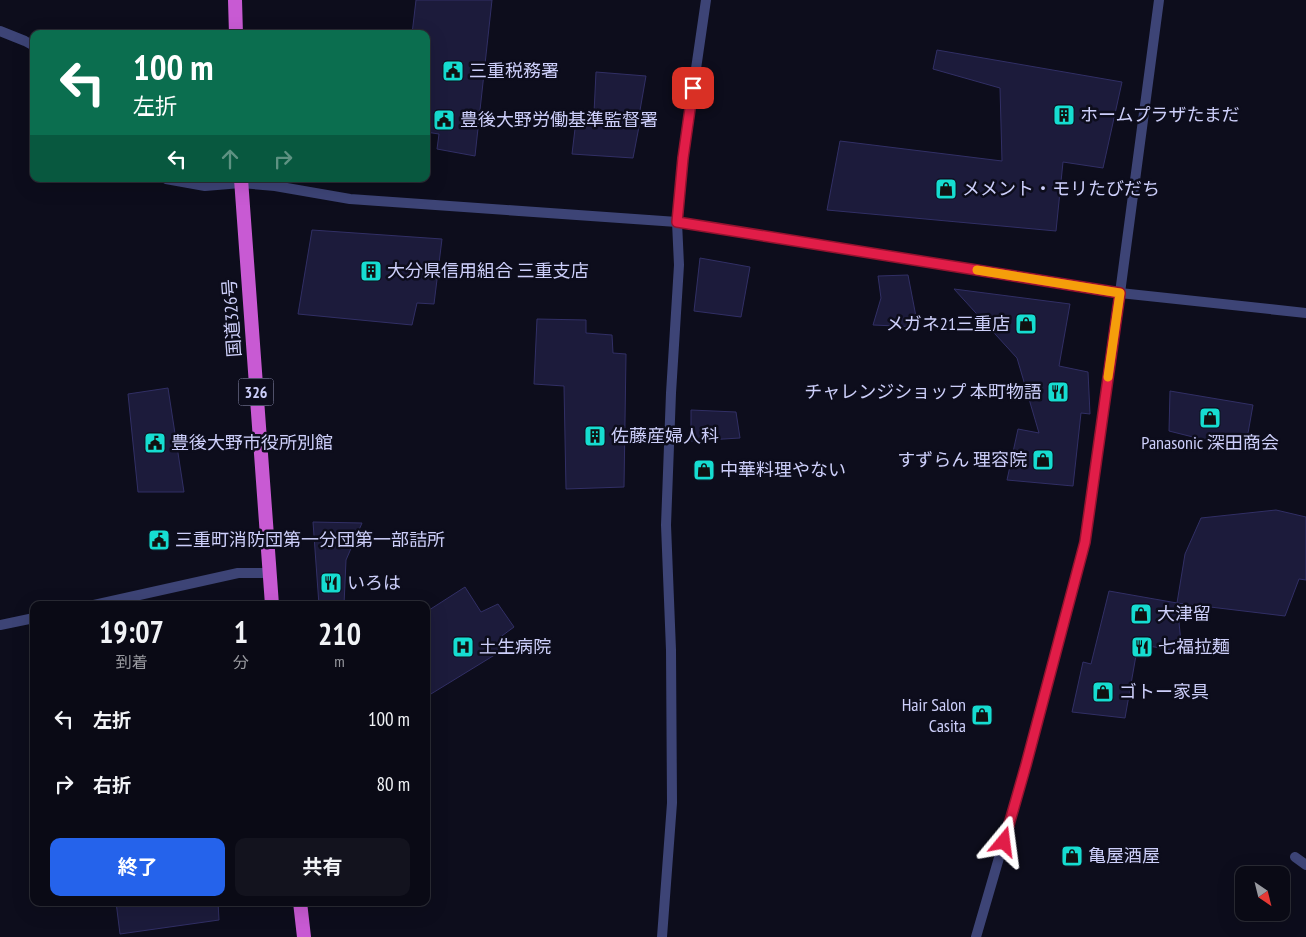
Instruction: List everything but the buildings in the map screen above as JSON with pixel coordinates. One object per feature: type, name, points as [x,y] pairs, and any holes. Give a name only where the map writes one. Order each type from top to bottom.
[{"type":"highway","points":[[235,0],[236,30]]},
{"type":"highway","name":"国道326号","points":[[241,182],[272,601]]},
{"type":"highway","points":[[300,906],[304,937]]},
{"type":"street","points":[[662,937],[672,803],[671,650],[666,525],[671,393],[679,265],[677,222],[683,158],[706,0]]},
{"type":"street","points":[[976,937],[1026,765],[1085,542],[1159,0]]},
{"type":"street","points":[[0,31],[30,44]]},
{"type":"street","points":[[183,182],[205,186],[234,182]]},
{"type":"street","points":[[248,182],[350,199],[677,222],[1120,293],[1306,312]]},
{"type":"street","points":[[112,601],[238,573],[269,573]]},
{"type":"street","points":[[0,625],[30,619]]},
{"type":"street","points":[[1295,858],[1306,864]]},
{"type":"slow traffic","points":[[977,270],[1120,293],[1108,377]]},
{"type":"place","name":"三重税務署","points":[[453,71]]},
{"type":"place","name":"ホームプラザたまだ","points":[[1064,115]]},
{"type":"place","name":"豊後大野労働基準監督署","points":[[444,120]]},
{"type":"place","name":"メメント・モリたびだち","points":[[946,189]]},
{"type":"place","name":"大分県信用組合 三重支店","points":[[371,271]]},
{"type":"place","name":"メガネ21三重店","points":[[1026,324]]},
{"type":"place","name":"チャレンジショップ 本町物語","points":[[1058,392]]},
{"type":"place","name":"Panasonic 深田商会","points":[[1210,418]]},
{"type":"place","name":"佐藤産婦人科","points":[[595,436]]},
{"type":"place","name":"豊後大野市役所別館","points":[[155,443]]},
{"type":"place","name":"すずらん 理容院","points":[[1043,460]]},
{"type":"place","name":"中華料理やない","points":[[704,470]]},
{"type":"place","name":"三重町消防団第一分団第一部詰所","points":[[159,540]]},
{"type":"place","name":"いろは","points":[[331,583]]},
{"type":"place","name":"大津留","points":[[1141,614]]},
{"type":"place","name":"土生病院","points":[[463,647]]},
{"type":"place","name":"七福拉麺","points":[[1142,647]]},
{"type":"place","name":"ゴトー家具","points":[[1103,692]]},
{"type":"place","name":"Hair Salon Casita","points":[[982,715]]},
{"type":"place","name":"亀屋酒屋","points":[[1072,856]]},
{"type":"route","points":[[693,88],[683,158],[677,222],[1120,293],[1085,542],[1004,842]]}]
